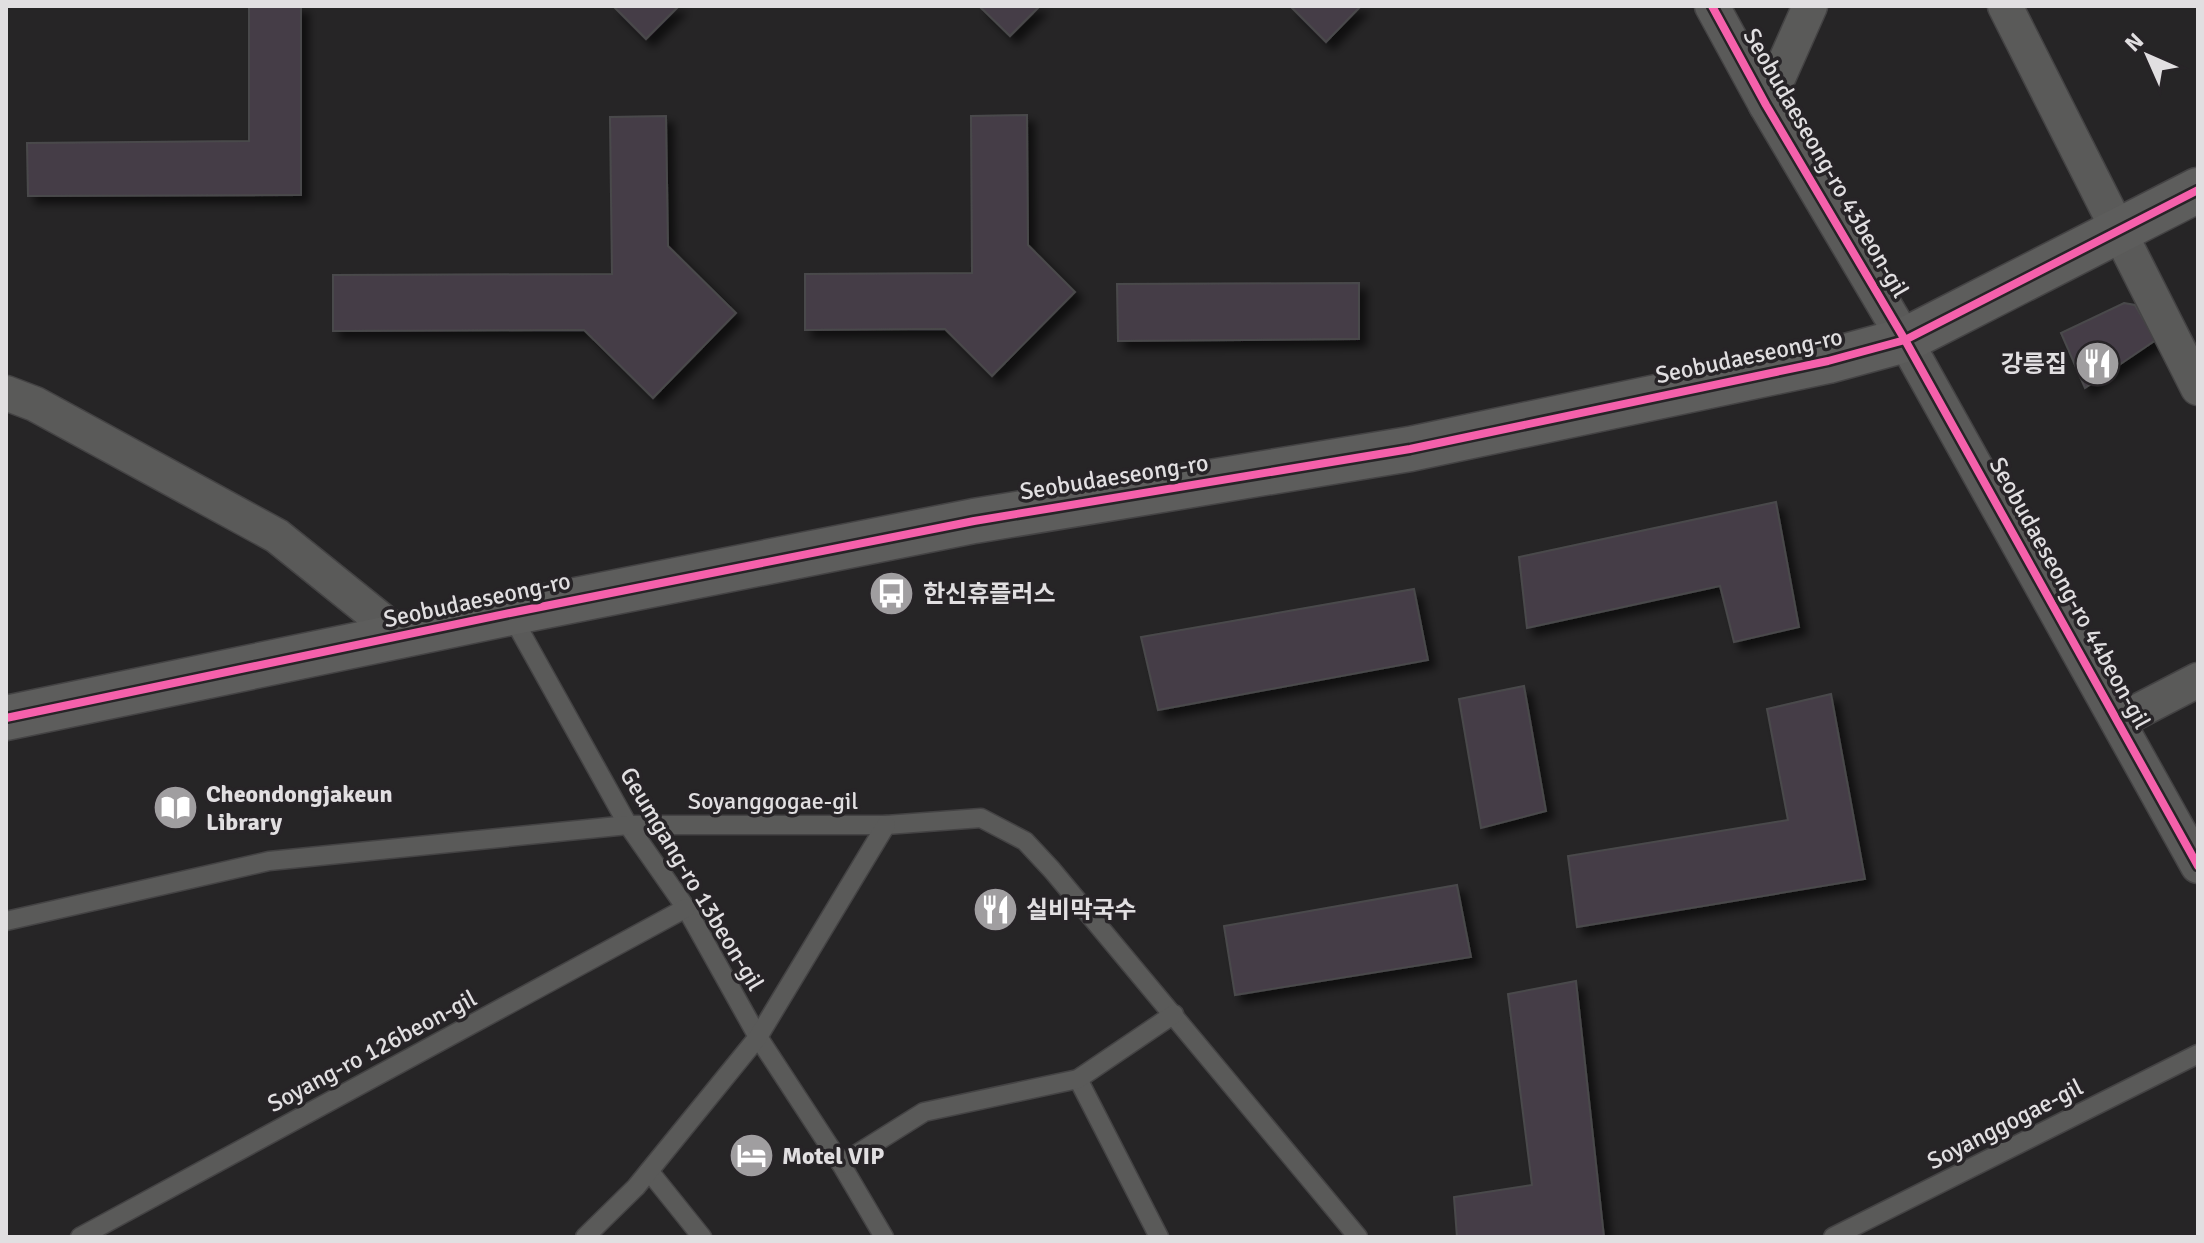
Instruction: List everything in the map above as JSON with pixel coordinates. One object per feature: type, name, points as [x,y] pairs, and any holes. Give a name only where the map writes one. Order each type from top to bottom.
[{"type":"street","name":"Seobudaeseong-ro 43beon-gil","points":[[1712,6],[1766,105],[1905,340]]},
{"type":"street","points":[[1766,105],[1810,6]]},
{"type":"street","points":[[2005,6],[2198,388]]},
{"type":"street","name":"Seobudaeseong-ro","points":[[6,718],[974,521],[1410,449],[1828,361],[1905,340],[2198,190]]},
{"type":"street","name":"Seobudaeseong-ro 44beon-gil","points":[[1905,340],[2198,866]]},
{"type":"street","name":"Seobudaeseong-ro","points":[[6,393],[35,404],[277,536],[401,636]]},
{"type":"street","name":"Seobudaeseong-ro 44beon-gil","points":[[2119,721],[2198,680]]},
{"type":"lane","name":"Geumgang-ro 13beon-gil","points":[[510,613],[628,825],[686,908],[758,1037],[841,1164],[884,1237]]},
{"type":"lane","name":"Soyanggogae-gil","points":[[6,921],[269,861],[628,825],[886,825],[981,818],[1025,841],[1174,1014],[1358,1237]]},
{"type":"lane","points":[[585,1237],[636,1187],[758,1037],[886,825]]},
{"type":"lane","name":"Soyang-ro 126beon-gil","points":[[80,1237],[686,908]]},
{"type":"lane","points":[[841,1164],[924,1112],[1078,1079],[1174,1014]]},
{"type":"lane","name":"Soyanggogae-gil","points":[[1833,1237],[2198,1054]]},
{"type":"lane","points":[[1078,1079],[1159,1237]]},
{"type":"lane","points":[[649,1171],[702,1237]]},
{"type":"building","points":[[249,6],[301,6],[301,195],[28,196],[27,143],[249,141]]},
{"type":"building","points":[[613,6],[679,6],[646,39]]},
{"type":"building","points":[[979,6],[1040,6],[1010,36]]},
{"type":"building","points":[[1290,6],[1361,6],[1326,42]]},
{"type":"building","points":[[1027,115],[1028,245],[1075,292],[992,376],[945,329],[805,330],[805,274],[972,273],[971,116]]},
{"type":"building","points":[[666,116],[668,246],[736,313],[653,398],[584,330],[333,331],[333,275],[612,274],[610,117]]},
{"type":"building","points":[[1359,283],[1359,339],[1118,341],[1117,284]]},
{"type":"building","name":"강릉집","points":[[2124,303],[2135,305],[2156,340],[2085,388],[2061,333]]},
{"type":"building","points":[[1776,502],[1799,627],[1734,642],[1720,586],[1527,628],[1519,557]]},
{"type":"building","points":[[1414,589],[1428,660],[1158,710],[1141,637]]},
{"type":"building","points":[[1524,686],[1546,811],[1481,828],[1459,699]]},
{"type":"building","points":[[1831,694],[1865,879],[1577,927],[1568,856],[1788,820],[1767,709]]},
{"type":"building","points":[[1457,885],[1471,957],[1235,995],[1224,926]]},
{"type":"building","points":[[1576,981],[1604,1237],[1457,1237],[1454,1197],[1532,1185],[1508,994]]},
{"type":"cycle path","points":[[1712,6],[1766,105],[1905,340],[2198,866]]},
{"type":"cycle path","points":[[6,718],[974,521],[1410,449],[1828,361],[1905,340],[2198,190]]},
{"type":"place","name":"강릉집","points":[[2098,364]]},
{"type":"place","name":"한신휴플러스","points":[[892,594]]},
{"type":"place","name":"Cheondongjakeun Library","points":[[175,808]]},
{"type":"place","name":"실비막국수","points":[[995,910]]},
{"type":"place","name":"Motel VIP","points":[[751,1156]]}]
